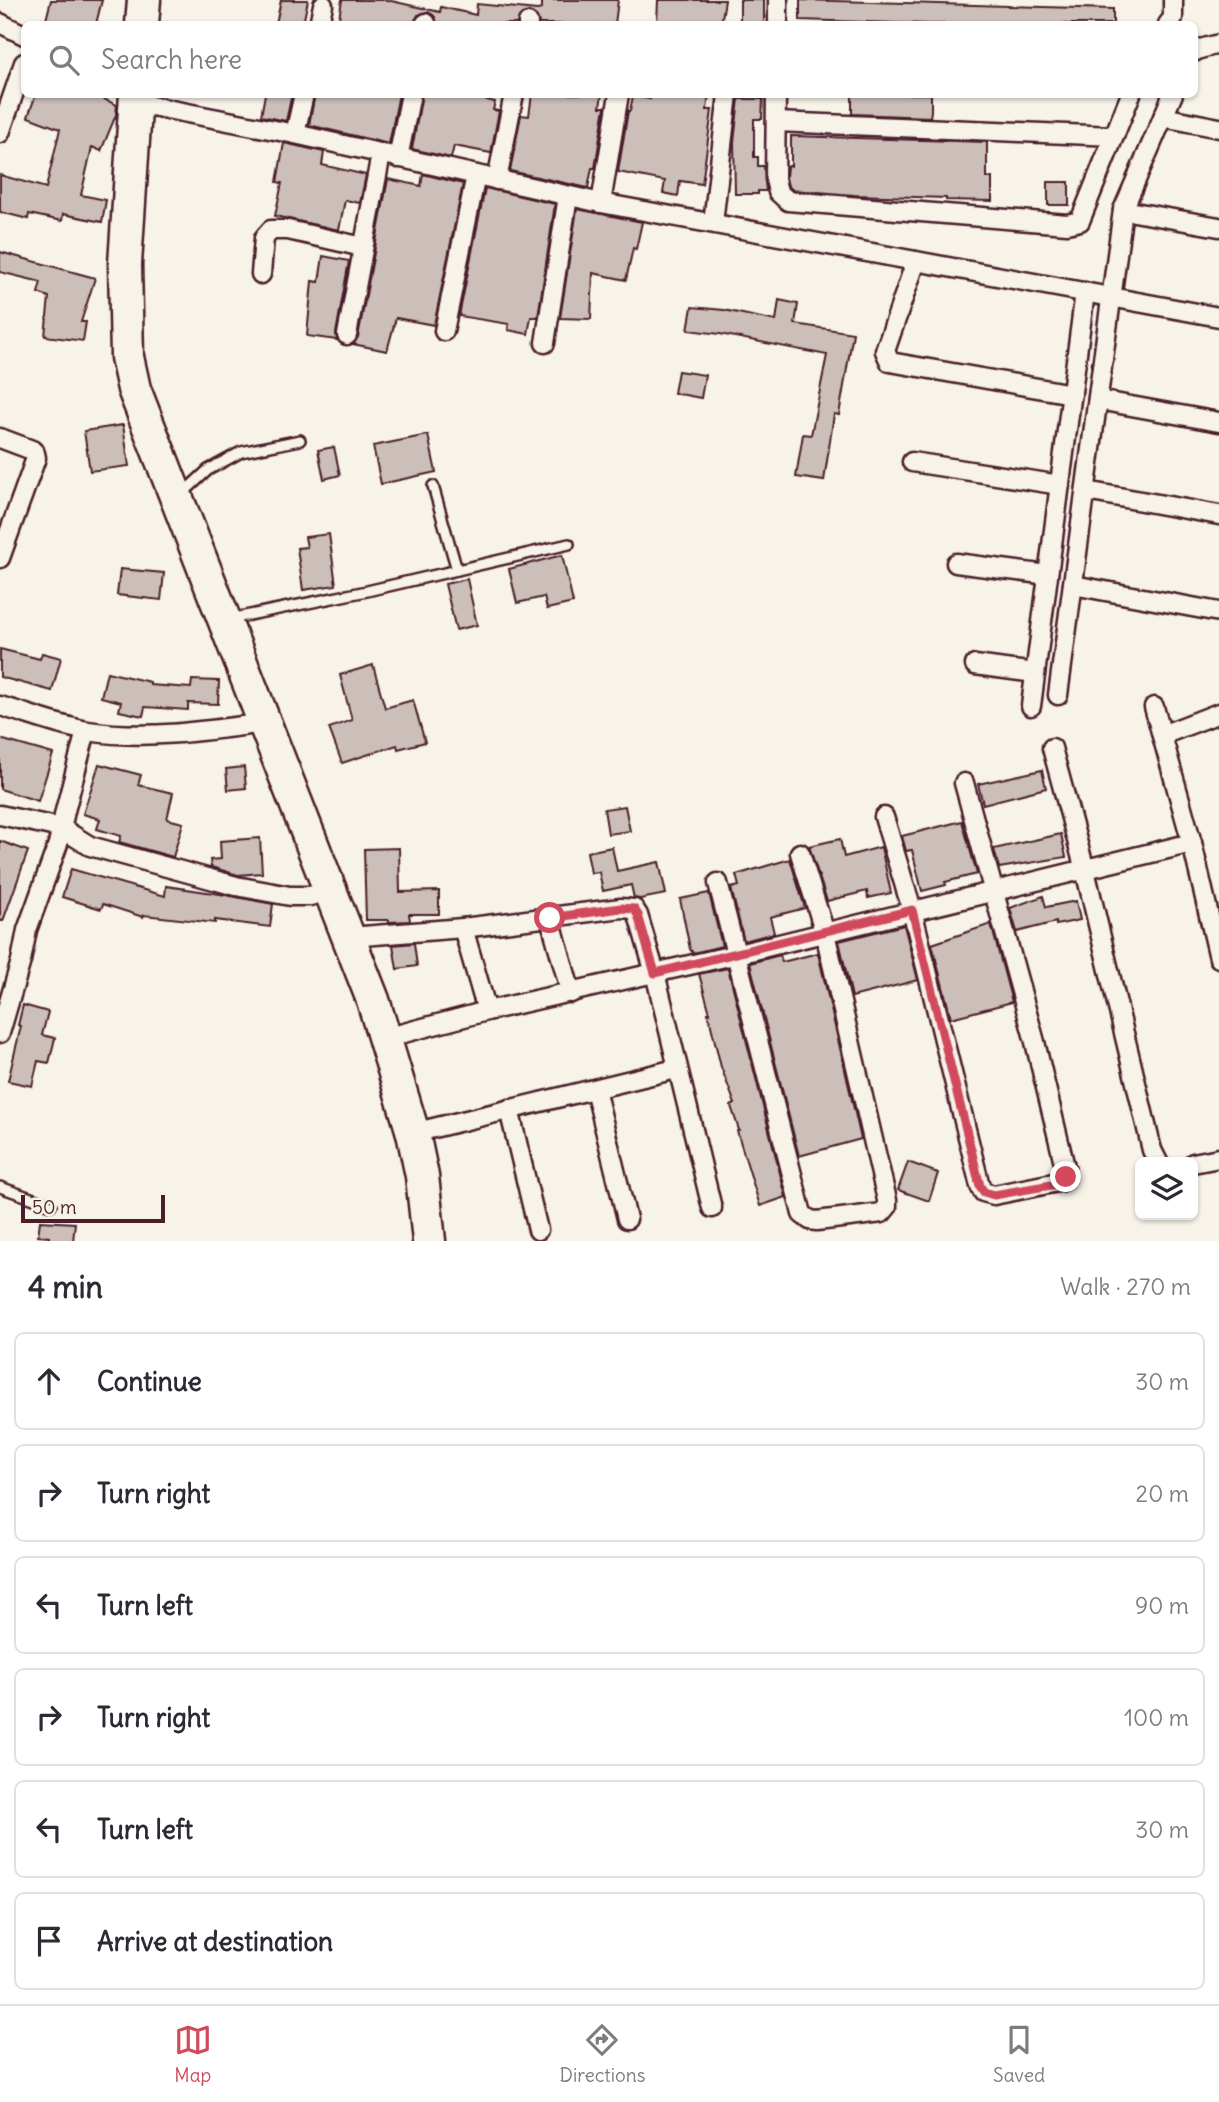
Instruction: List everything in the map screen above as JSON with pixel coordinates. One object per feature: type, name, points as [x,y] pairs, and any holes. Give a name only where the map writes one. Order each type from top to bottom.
[{"type":"highway","points":[[142,21],[144,0]]},
{"type":"highway","points":[[132,108],[125,264],[127,357],[134,389],[350,937],[385,1038],[413,1133],[422,1176],[429,1241]]},
{"type":"street","points":[[778,0],[778,21]]},
{"type":"street","points":[[1170,21],[1174,0]]},
{"type":"street","points":[[320,21],[323,5]]},
{"type":"street","points":[[0,23],[21,34]]},
{"type":"street","points":[[1198,50],[1219,44]]},
{"type":"street","points":[[0,134],[21,72]]},
{"type":"street","points":[[295,134],[303,98]]},
{"type":"street","points":[[347,335],[363,247],[410,98]]},
{"type":"street","points":[[497,180],[513,98]]},
{"type":"street","points":[[601,203],[618,98]]},
{"type":"street","points":[[713,223],[728,98]]},
{"type":"street","points":[[776,98],[775,179],[778,192],[788,201],[1068,225],[1080,221],[1129,98]]},
{"type":"street","points":[[1058,695],[1123,210],[1171,98]]},
{"type":"street","points":[[132,108],[295,134],[601,203],[1219,317]]},
{"type":"street","points":[[1163,117],[1219,128]]},
{"type":"street","points":[[776,122],[1114,136]]},
{"type":"street","points":[[444,331],[476,175]]},
{"type":"street","points":[[545,342],[568,196]]},
{"type":"street","points":[[1123,210],[1219,227]]},
{"type":"street","points":[[261,274],[264,238],[271,230],[288,230],[363,247]]},
{"type":"street","points":[[916,261],[885,351],[890,362],[1072,394]]},
{"type":"street","points":[[1031,706],[1085,292]]},
{"type":"street","points":[[1098,400],[1219,422]]},
{"type":"street","points":[[0,438],[32,450],[36,458],[0,558]]},
{"type":"street","points":[[912,463],[1060,485]]},
{"type":"street","points":[[1086,491],[1219,515]]},
{"type":"street","points":[[956,563],[1048,575]]},
{"type":"street","points":[[1073,585],[1219,612]]},
{"type":"street","points":[[975,665],[1035,673]]},
{"type":"street","points":[[0,706],[85,733],[144,734],[264,723]]},
{"type":"street","points":[[1154,707],[1192,843],[1219,958]]},
{"type":"street","points":[[1161,735],[1219,713]]},
{"type":"street","points":[[0,1033],[27,930],[49,872],[85,733]]},
{"type":"street","points":[[1052,748],[1156,1157]]},
{"type":"street","points":[[884,817],[912,910],[980,1186],[984,1192],[994,1195],[1057,1184],[1066,1177],[1065,1167],[1035,1042],[964,783]]},
{"type":"street","points":[[0,815],[61,828],[90,846],[236,886],[290,896],[310,896],[331,890]]},
{"type":"street","points":[[385,1038],[487,1011],[738,954],[1192,843]]},
{"type":"street","points":[[718,883],[802,1214],[817,1221],[882,1213],[887,1207],[887,1200],[825,933],[800,853]]},
{"type":"street","points":[[350,937],[463,928],[621,908],[634,909],[655,973],[676,1069],[712,1208]]},
{"type":"street","points":[[550,918],[571,993]]},
{"type":"street","points":[[463,928],[487,1011]]},
{"type":"street","points":[[413,1133],[676,1069]]},
{"type":"street","points":[[595,1088],[627,1219]]},
{"type":"street","points":[[509,1109],[538,1230]]},
{"type":"street","points":[[1198,1162],[1219,1158]]},
{"type":"lane","points":[[177,499],[216,465],[241,452],[300,440]]},
{"type":"lane","points":[[432,486],[457,570]]},
{"type":"lane","points":[[225,620],[367,591],[569,544]]},
{"type":"lane","points":[[0,1187],[51,1205]]},
{"type":"building","points":[[51,0],[102,0],[97,21],[46,21]]},
{"type":"building","points":[[281,0],[308,0],[304,21],[277,21]]},
{"type":"building","points":[[342,0],[387,0],[440,12],[441,7],[476,15],[477,4],[537,10],[542,9],[542,0],[618,0],[615,21],[538,21],[529,12],[519,17],[518,21],[436,21],[428,12],[418,15],[415,21],[338,21]]},
{"type":"building","points":[[658,0],[725,0],[722,21],[657,21]]},
{"type":"building","points":[[740,0],[764,0],[764,21],[740,21]]},
{"type":"building","points":[[800,0],[1113,9],[1113,21],[800,20]]},
{"type":"building","points":[[35,98],[102,98],[117,105],[116,115],[101,151],[92,147],[81,195],[106,200],[102,222],[63,214],[62,221],[29,214],[28,219],[0,212],[0,175],[46,188],[60,129],[28,117]]},
{"type":"building","points":[[264,98],[291,98],[286,121],[261,116]]},
{"type":"building","points":[[314,98],[398,98],[389,144],[309,125]]},
{"type":"building","points":[[421,98],[483,98],[495,102],[493,110],[499,111],[491,153],[454,146],[451,158],[412,149]]},
{"type":"building","points":[[531,98],[601,98],[600,107],[605,107],[595,168],[592,168],[588,188],[510,171],[521,115],[529,116]]},
{"type":"building","points":[[633,98],[708,98],[707,110],[712,110],[702,184],[680,181],[678,196],[663,193],[665,181],[618,172]]},
{"type":"building","points":[[852,98],[931,98],[930,117],[852,114]]},
{"type":"building","points":[[739,99],[763,99],[762,119],[754,119],[754,157],[758,157],[758,166],[764,166],[766,191],[758,191],[758,194],[735,194],[734,142]]},
{"type":"building","points":[[791,136],[987,142],[987,178],[992,178],[992,201],[793,190],[788,186],[786,178],[787,166],[791,166]]},
{"type":"building","points":[[284,143],[324,152],[322,165],[366,175],[360,203],[345,200],[339,230],[275,216],[282,183],[277,182]]},
{"type":"building","points":[[423,174],[463,184],[434,325],[396,318],[387,351],[353,344],[358,337],[388,179],[421,186]]},
{"type":"building","points":[[1048,182],[1069,182],[1069,205],[1048,205]]},
{"type":"building","points":[[485,188],[555,204],[538,317],[531,317],[528,334],[508,330],[509,324],[459,316]]},
{"type":"building","points":[[577,209],[642,222],[626,280],[593,273],[591,319],[560,318]]},
{"type":"building","points":[[0,252],[95,278],[81,322],[86,322],[83,341],[45,336],[49,297],[38,293],[41,282],[0,272]]},
{"type":"building","points":[[323,256],[349,261],[337,340],[307,336],[312,281],[319,282]]},
{"type":"building","points":[[779,300],[798,304],[795,324],[853,333],[839,415],[834,414],[824,481],[796,477],[803,434],[811,435],[827,355],[688,330],[692,307],[724,310],[776,321]]},
{"type":"building","points":[[678,371],[705,375],[701,398],[674,393]]},
{"type":"building","points":[[123,425],[129,466],[90,471],[84,431]]},
{"type":"building","points":[[428,435],[436,472],[381,484],[373,446]]},
{"type":"building","points":[[334,447],[340,475],[324,479],[318,450]]},
{"type":"building","points":[[329,534],[336,585],[303,590],[297,548],[307,547],[305,537]]},
{"type":"building","points":[[562,555],[573,603],[547,609],[544,597],[517,603],[509,569]]},
{"type":"building","points":[[120,569],[164,573],[161,600],[117,595]]},
{"type":"building","points":[[467,579],[477,625],[456,630],[445,584]]},
{"type":"building","points":[[0,649],[40,659],[42,653],[61,658],[52,691],[0,677]]},
{"type":"building","points":[[373,665],[385,708],[413,700],[425,742],[398,749],[397,745],[342,763],[329,728],[352,720],[340,675]]},
{"type":"building","points":[[107,672],[150,682],[150,685],[191,688],[192,680],[219,681],[218,704],[188,703],[188,710],[145,707],[143,716],[119,711],[121,702],[101,697]]},
{"type":"building","points":[[0,739],[53,754],[38,801],[0,789]]},
{"type":"building","points":[[99,764],[141,775],[138,785],[173,793],[167,819],[183,823],[173,857],[119,842],[121,836],[97,829],[100,819],[83,814]]},
{"type":"building","points":[[244,767],[246,788],[228,790],[226,769]]},
{"type":"building","points":[[1042,770],[1046,788],[983,804],[978,784]]},
{"type":"building","points":[[625,806],[630,831],[608,834],[604,809]]},
{"type":"building","points":[[962,821],[977,874],[922,891],[912,850],[906,851],[902,836]]},
{"type":"building","points":[[1061,834],[1066,857],[999,868],[994,849]]},
{"type":"building","points":[[260,838],[262,873],[238,875],[211,867],[210,860],[221,859],[220,841]]},
{"type":"building","points":[[840,839],[844,857],[881,847],[891,893],[868,898],[867,891],[827,901],[809,846]]},
{"type":"building","points":[[0,841],[28,851],[3,921],[0,921]]},
{"type":"building","points":[[612,847],[617,871],[659,862],[666,894],[634,898],[631,885],[603,891],[599,872],[591,873],[587,852]]},
{"type":"building","points":[[399,848],[400,892],[439,891],[439,914],[409,914],[410,921],[366,920],[364,849]]},
{"type":"building","points":[[790,859],[805,908],[770,917],[774,933],[744,941],[731,888],[739,886],[736,875]]},
{"type":"building","points":[[71,869],[165,896],[166,886],[273,904],[270,927],[215,920],[215,923],[143,917],[103,904],[101,909],[62,897]]},
{"type":"building","points":[[709,893],[722,946],[693,953],[680,899]]},
{"type":"building","points":[[1043,896],[1046,907],[1076,901],[1080,920],[1056,925],[1056,922],[1017,932],[1010,908]]},
{"type":"building","points":[[991,924],[1012,1002],[951,1018],[932,944]]},
{"type":"building","points":[[904,925],[918,980],[852,997],[839,941]]},
{"type":"building","points":[[414,943],[417,966],[397,969],[393,945]]},
{"type":"building","points":[[818,953],[861,1139],[799,1156],[750,963],[780,955],[782,962]]},
{"type":"building","points":[[728,968],[786,1197],[760,1206],[737,1131],[739,1130],[731,1106],[735,1104],[721,1067],[699,974]]},
{"type":"building","points":[[23,1005],[48,1012],[42,1035],[55,1038],[49,1063],[38,1061],[32,1086],[8,1081],[21,1026],[18,1025]]},
{"type":"building","points":[[908,1162],[938,1173],[929,1201],[898,1190]]},
{"type":"building","points":[[40,1221],[75,1223],[73,1241],[49,1241],[49,1237],[38,1236]]},
{"type":"route","points":[[550,918],[621,908],[634,909],[655,973],[912,910],[980,1186],[984,1192],[994,1195],[1057,1184],[1066,1177]]}]
